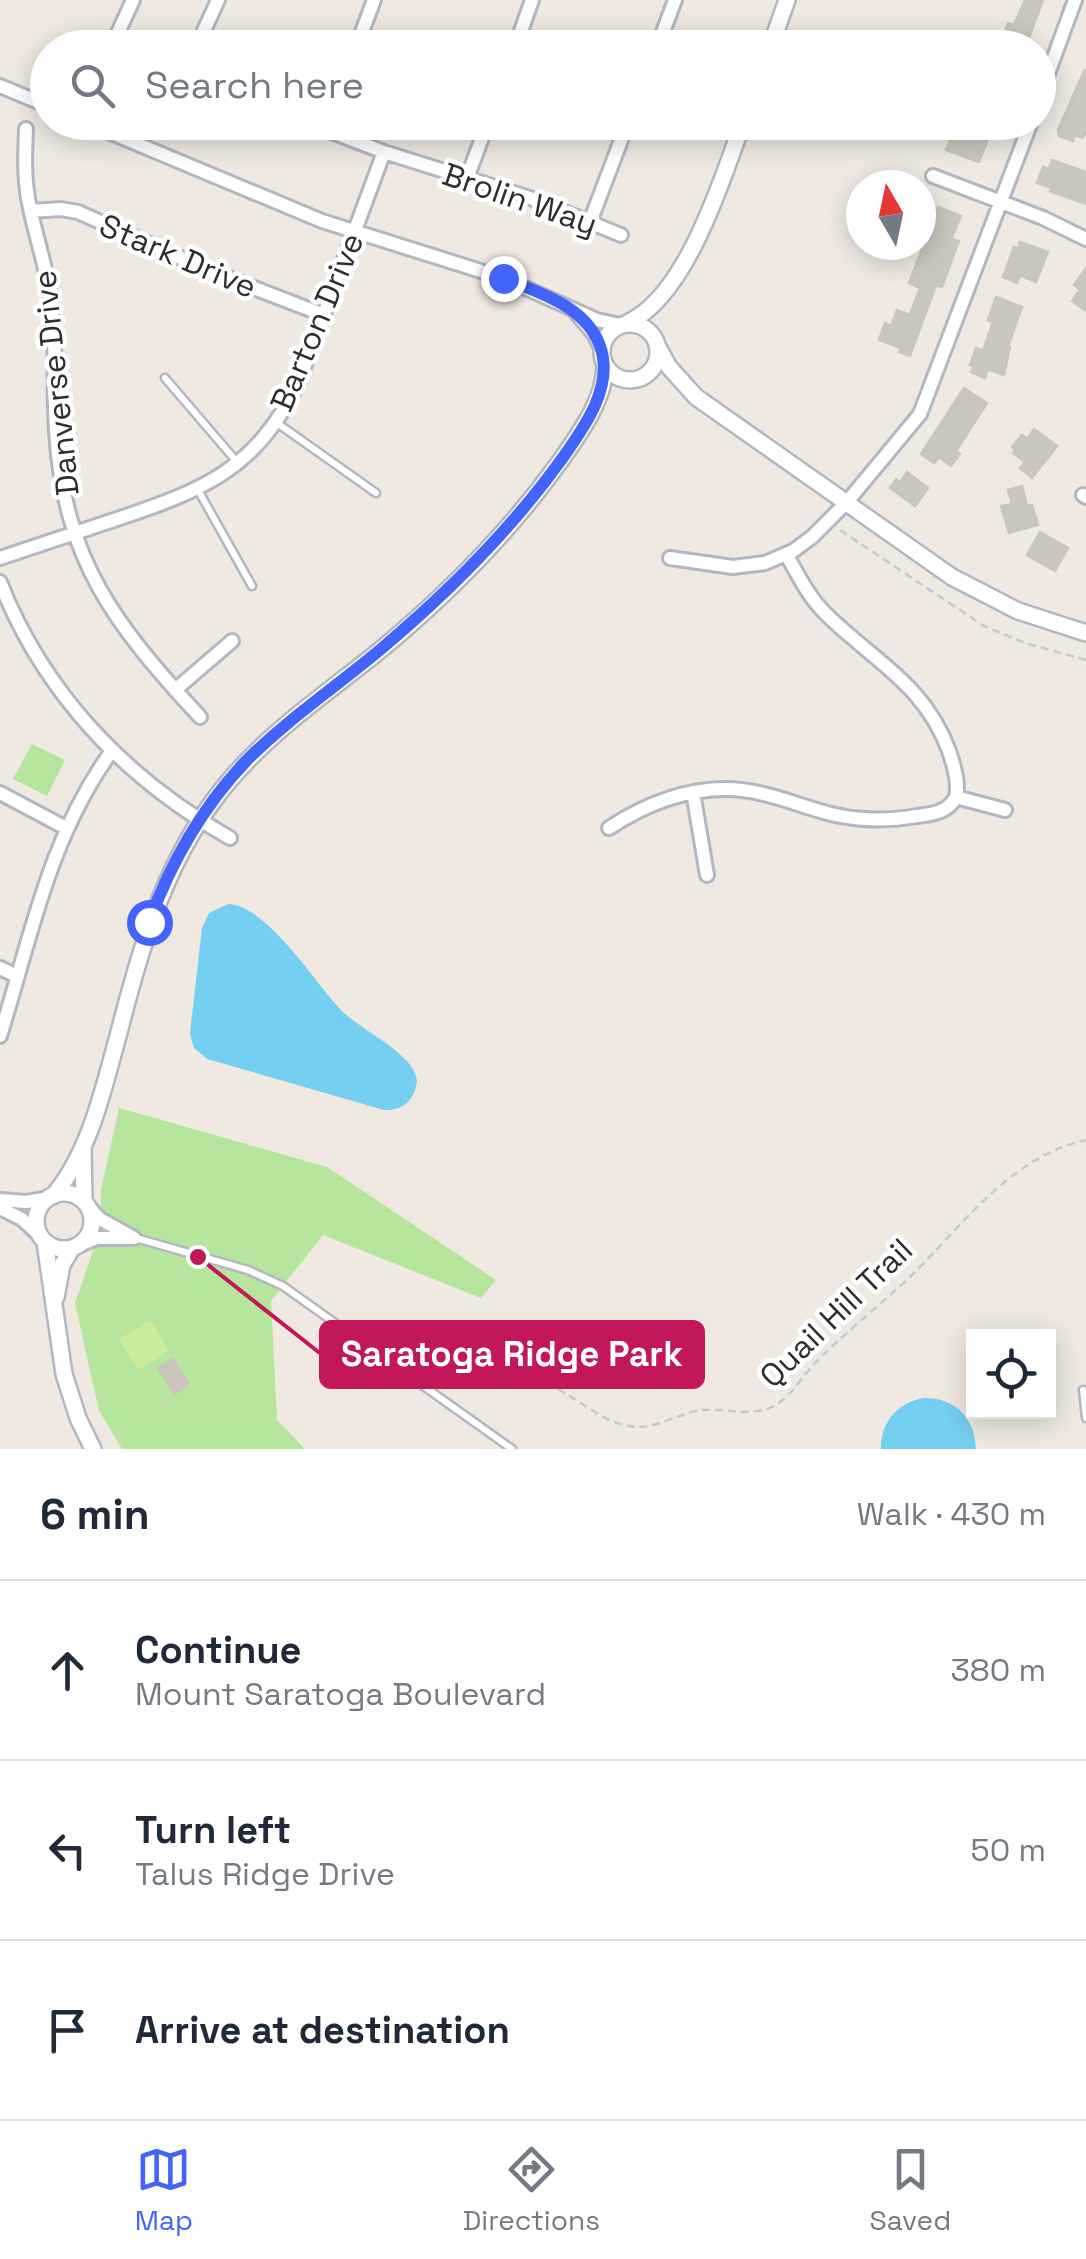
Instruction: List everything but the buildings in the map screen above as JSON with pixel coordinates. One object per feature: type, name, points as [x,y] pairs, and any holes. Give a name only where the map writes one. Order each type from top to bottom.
[{"type":"street","points":[[123,30],[133,0]]},
{"type":"street","points":[[204,30],[218,0]]},
{"type":"street","points":[[363,30],[374,0]]},
{"type":"street","points":[[521,30],[532,0]]},
{"type":"street","points":[[664,30],[675,0]]},
{"type":"street","points":[[776,30],[787,0]]},
{"type":"street","points":[[1056,52],[1075,0]]},
{"type":"street","points":[[0,86],[30,98]]},
{"type":"street","name":"Danverse Drive","points":[[26,130],[30,211],[51,298],[58,450],[76,533],[93,580],[111,612],[132,642],[200,717]]},
{"type":"street","points":[[127,140],[355,233],[503,278],[602,322],[641,325],[657,343],[669,368],[696,397]]},
{"type":"street","name":"Brolin Way","points":[[357,140],[530,198],[621,235]]},
{"type":"street","points":[[467,178],[481,140]]},
{"type":"street","points":[[590,222],[621,140]]},
{"type":"street","points":[[94,1449],[78,1418],[64,1374],[37,1215],[84,1147],[149,922],[172,867],[199,820],[261,746],[460,580],[526,506],[588,419],[615,390],[654,368],[659,312],[706,218],[736,140]]},
{"type":"street","points":[[670,558],[733,567],[756,565],[786,554],[812,537],[847,502],[920,414],[1024,140]]},
{"type":"street","name":"Barton Drive","points":[[0,558],[198,490],[238,463],[276,422],[299,381],[384,152]]},
{"type":"street","points":[[936,177],[1086,240]]},
{"type":"street","name":"Stark Drive","points":[[30,211],[61,208],[78,212],[210,271],[324,315]]},
{"type":"street","points":[[588,419],[602,387],[605,338],[647,310],[670,284]]},
{"type":"street","points":[[567,306],[588,326],[612,374],[662,380],[696,397],[974,590],[1018,612],[1086,633]]},
{"type":"street","points":[[609,828],[642,808],[693,792],[740,790],[846,817],[880,820],[938,813],[956,797],[958,785],[950,755],[922,699],[817,604],[786,554]]},
{"type":"street","points":[[0,582],[44,667],[111,752],[199,820],[230,838]]},
{"type":"street","points":[[175,690],[232,641]]},
{"type":"street","points":[[0,1036],[46,877],[66,828],[111,752]]},
{"type":"street","points":[[693,792],[707,875]]},
{"type":"street","points":[[0,793],[66,828]]},
{"type":"street","points":[[956,797],[1005,810]]},
{"type":"street","points":[[0,968],[17,976]]},
{"type":"street","points":[[54,1310],[62,1265],[92,1228],[86,1204],[84,1147]]},
{"type":"street","points":[[0,1200],[26,1202],[72,1194],[100,1219],[134,1238]]},
{"type":"street","points":[[0,1208],[22,1219],[58,1249],[104,1238],[134,1238]]},
{"type":"lane","points":[[165,378],[238,463]]},
{"type":"lane","points":[[276,422],[376,493]]},
{"type":"lane","points":[[198,490],[252,586]]},
{"type":"lane","points":[[134,1238],[268,1278],[298,1295],[512,1449]]},
{"type":"lane","points":[[1083,1390],[1086,1418]]},
{"type":"path","points":[[840,524],[840,532],[846,532],[984,626],[1025,643],[1086,660]]},
{"type":"path","name":"Quail Hill Trail","points":[[367,1344],[378,1336],[396,1332],[451,1340],[506,1362],[626,1426],[653,1425],[704,1410],[764,1410],[784,1399],[837,1340],[894,1292],[952,1230],[1015,1174],[1053,1150],[1086,1140]]},
{"type":"green space","points":[[32,744],[65,760],[47,796],[13,779]]},
{"type":"green space","points":[[119,1108],[327,1167],[496,1280],[481,1298],[323,1235],[271,1301],[277,1420],[305,1449],[122,1449],[99,1411],[75,1303],[100,1231],[101,1190]]},
{"type":"green space","points":[[150,1320],[169,1351],[138,1370],[119,1339]]},
{"type":"water","points":[[228,904],[243,908],[273,930],[339,1008],[406,1060],[417,1080],[407,1102],[384,1110],[207,1059],[194,1048],[190,1033],[202,928],[209,913]]},
{"type":"water","points":[[923,1398],[954,1406],[972,1428],[976,1449],[881,1449],[887,1423],[905,1405]]},
{"type":"place","name":"Saratoga Ridge Park","points":[[198,1257]]},
{"type":"route","points":[[149,922],[184,845],[227,783],[280,729],[460,580],[526,506],[588,419],[605,371],[602,350],[594,334],[567,306],[503,278]]}]
